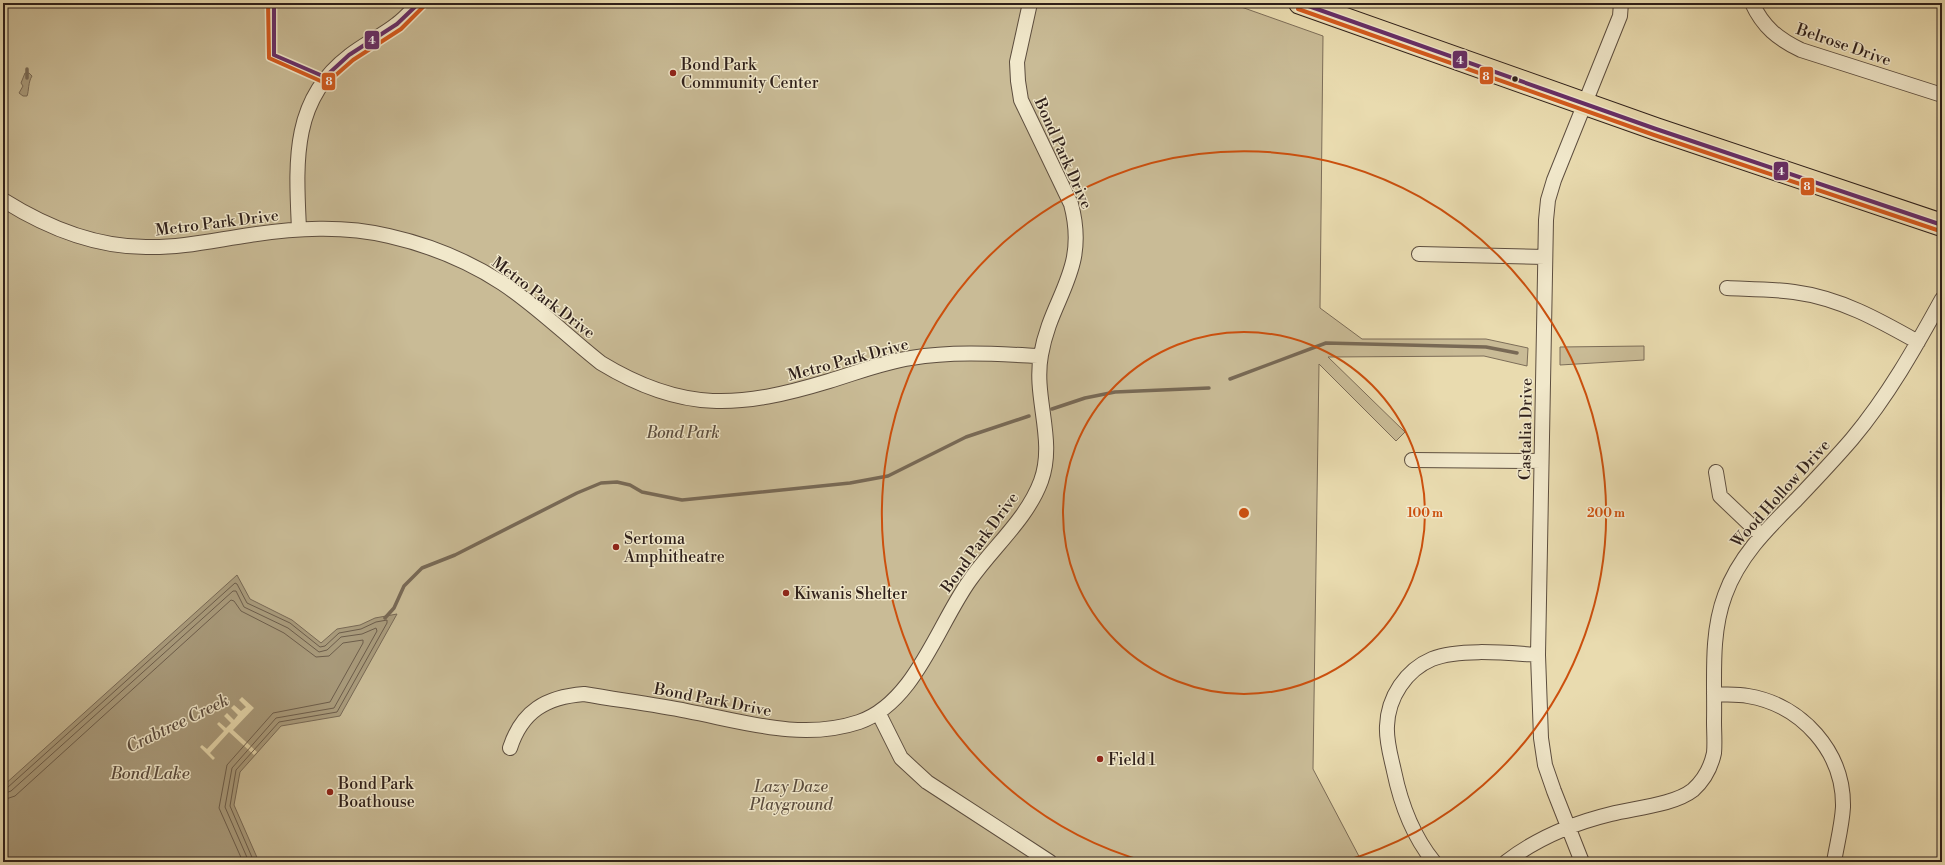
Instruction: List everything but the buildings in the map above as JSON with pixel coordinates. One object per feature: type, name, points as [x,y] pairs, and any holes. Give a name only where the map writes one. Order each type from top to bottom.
[{"type":"main road","points":[[1300,3],[1585,104],[1942,225]]},
{"type":"street","points":[[299,229],[297,170],[299,141],[308,108],[325,77],[333,69],[349,55],[397,24],[419,3]]},
{"type":"street","name":"Bond Park Drive","points":[[510,748],[518,729],[538,707],[552,700],[568,695],[584,694],[687,710],[788,731],[809,731],[858,722],[879,714],[913,676],[970,579],[1027,508],[1041,481],[1046,459],[1040,386],[1040,356],[1047,332],[1071,272],[1077,243],[1071,204],[1021,100],[1017,62],[1024,36],[1030,3]]},
{"type":"street","name":"Bond Park Drive","points":[[1024,36],[1041,3]]},
{"type":"street","name":"Castalia Drive","points":[[1582,862],[1545,765],[1541,738],[1538,655],[1545,257],[1548,200],[1554,180],[1620,16],[1621,3]]},
{"type":"street","name":"Belrose Drive","points":[[1752,3],[1758,15],[1770,31],[1782,41],[1801,50],[1942,95]]},
{"type":"street","name":"Metro Park Drive","points":[[3,200],[21,211],[73,234],[121,246],[176,246],[299,229],[338,229],[387,236],[451,256],[477,268],[503,284],[601,363],[636,383],[670,395],[686,398],[722,402],[767,398],[909,358],[937,355],[981,354],[1040,356]]},
{"type":"street","points":[[1419,254],[1545,257]]},
{"type":"street","points":[[1727,288],[1795,292],[1831,301],[1874,318],[1918,342]]},
{"type":"street","name":"Wood Hollow Drive","points":[[1506,862],[1527,847],[1568,827],[1613,813],[1643,808],[1692,791],[1705,775],[1714,753],[1716,637],[1722,606],[1740,564],[1761,535],[1839,454],[1863,426],[1889,390],[1942,299]]},
{"type":"street","points":[[1412,460],[1541,461]]},
{"type":"street","points":[[1716,472],[1720,496],[1761,535]]},
{"type":"street","points":[[1434,862],[1417,839],[1410,826],[1399,794],[1389,746],[1387,726],[1393,698],[1399,687],[1419,666],[1444,655],[1465,653],[1538,655]]},
{"type":"street","points":[[1714,694],[1747,696],[1781,706],[1803,721],[1821,740],[1836,767],[1842,794],[1843,809],[1834,862]]},
{"type":"street","points":[[879,714],[901,758],[927,782],[1050,862]]},
{"type":"green space","name":"Bond Park","points":[[3,3],[1230,3],[1323,36],[1320,308],[1362,339],[1486,339],[1528,348],[1527,366],[1484,356],[1328,357],[1405,432],[1396,441],[1319,364],[1313,769],[1362,862],[3,862]]},
{"type":"green space","points":[[1644,346],[1644,360],[1560,365],[1560,347]]},
{"type":"water","points":[[25,73],[29,73],[32,76],[27,96],[23,96],[19,93],[23,86],[21,83]]},
{"type":"water","name":"Bond Lake","points":[[237,575],[250,599],[292,620],[321,643],[337,629],[360,625],[375,618],[397,614],[340,716],[281,726],[240,772],[234,805],[259,862],[3,862],[3,786]]},
{"type":"pier","points":[[242,697],[254,708],[233,730],[257,752],[254,755],[229,732],[210,753],[215,758],[213,760],[200,747],[202,745],[207,749],[224,731],[217,724],[219,722],[226,728],[231,723],[224,716],[227,713],[234,720],[238,715],[231,708],[234,705],[241,711],[246,707],[239,700]]},
{"type":"waterway","points":[[27,69],[27,78]]},
{"type":"waterway","points":[[1230,379],[1326,343],[1486,347],[1517,353]]},
{"type":"waterway","points":[[1052,409],[1085,398],[1115,392],[1209,388]]},
{"type":"waterway","points":[[385,618],[394,608],[404,586],[422,568],[455,555],[577,493],[601,483],[617,482],[630,485],[642,492],[682,500],[850,483],[888,476],[966,437],[1029,416]]},
{"type":"transit line","name":"8","points":[[268,3],[269,58],[325,83],[353,60],[401,29],[423,7]]},
{"type":"transit line","name":"4","points":[[274,3],[274,55]]},
{"type":"transit line","name":"4","points":[[325,77],[349,55],[397,24],[419,3]]},
{"type":"transit line","name":"4","points":[[1300,3],[1656,129],[1942,225]]},
{"type":"transit line","name":"8","points":[[1298,9],[1654,135],[1940,231]]},
{"type":"transit line","name":"4","points":[[274,55],[325,77]]},
{"type":"place","name":"Bond Park Community Center","points":[[673,73]]},
{"type":"place","name":"Sertoma Amphitheatre","points":[[616,547]]},
{"type":"place","name":"Kiwanis Shelter","points":[[786,593]]},
{"type":"place","name":"Field 1","points":[[1100,759]]},
{"type":"place","name":"Bond Park Boathouse","points":[[330,792]]},
{"type":"water label","name":"Crabtree Creek","points":[[177,723]]},
{"type":"park label","name":"Lazy Daze Playground","points":[[791,795]]}]
